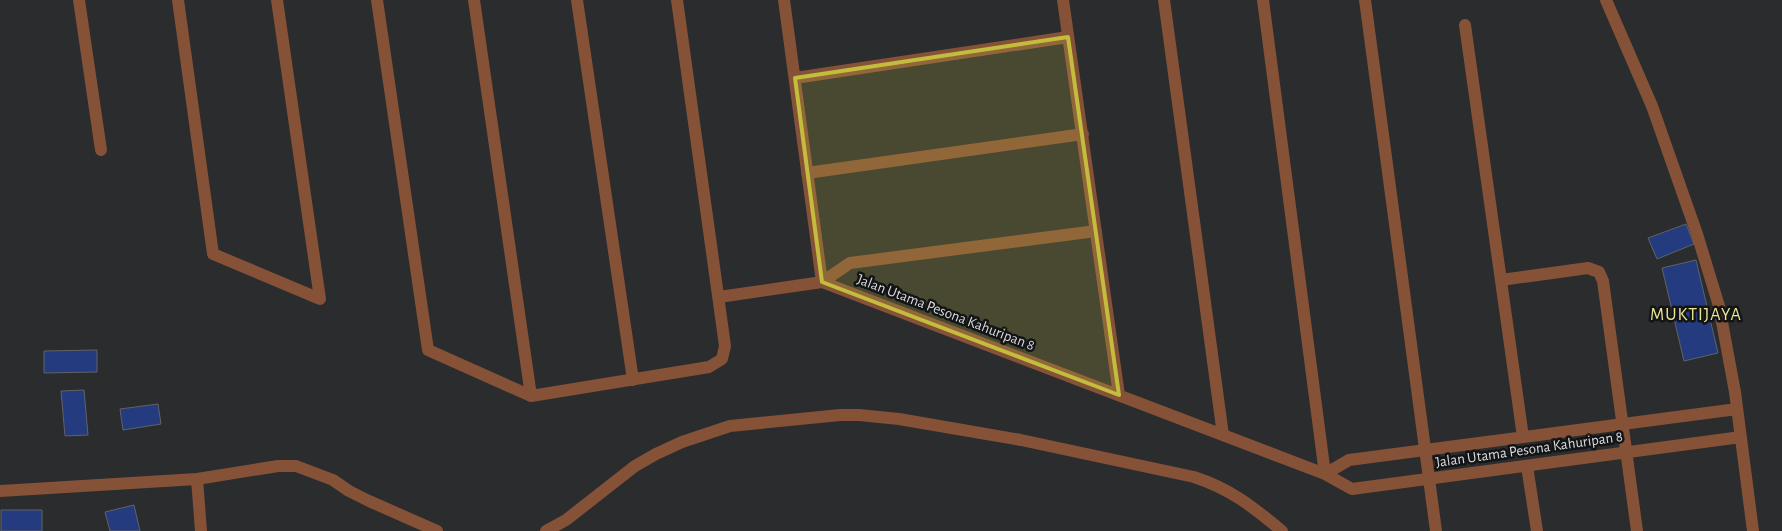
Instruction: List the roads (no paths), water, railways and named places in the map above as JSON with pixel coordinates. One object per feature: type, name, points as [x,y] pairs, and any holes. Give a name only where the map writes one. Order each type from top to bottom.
[{"type":"street","points":[[79,0],[101,150]]},
{"type":"street","points":[[178,0],[213,254],[320,299],[277,0]]},
{"type":"street","points":[[377,0],[428,350],[532,396],[709,367],[722,359],[725,346],[677,0]]},
{"type":"street","points":[[474,0],[532,396]]},
{"type":"street","points":[[577,0],[633,380]]},
{"type":"street","points":[[784,0],[822,282]]},
{"type":"street","points":[[1063,0],[1119,395]]},
{"type":"street","points":[[1164,0],[1223,435]]},
{"type":"street","points":[[1263,0],[1325,474]]},
{"type":"street","points":[[1365,0],[1436,531]]},
{"type":"street","points":[[1606,0],[1652,106],[1697,234],[1719,306],[1741,436],[1753,531]]},
{"type":"street","points":[[1465,26],[1524,437]]},
{"type":"street","points":[[794,78],[1068,37]]},
{"type":"street","points":[[808,173],[1082,134]]},
{"type":"street","points":[[718,297],[822,282],[850,263],[1096,231]]},
{"type":"street","points":[[1501,280],[1588,268],[1599,272],[1603,281],[1637,531]]},
{"type":"street","name":"Jalan Utama Pesona Kahuripan 8","points":[[822,282],[1325,474],[1352,489],[1741,436]]},
{"type":"street","name":"Jalan Utama Pesona Kahuripan 8","points":[[1325,474],[1349,460],[1737,410]]},
{"type":"street","points":[[546,531],[566,520],[636,466],[682,442],[730,426],[749,423],[859,415],[899,419],[1021,440],[1194,477],[1212,483],[1242,499],[1282,531]]},
{"type":"street","points":[[0,492],[197,479],[278,466],[296,466],[333,480],[369,501],[437,531]]},
{"type":"street","points":[[1528,466],[1537,531]]},
{"type":"street","points":[[197,479],[201,531]]},
{"type":"district","name":"MUKTIJAYA","points":[[1696,314]]}]
